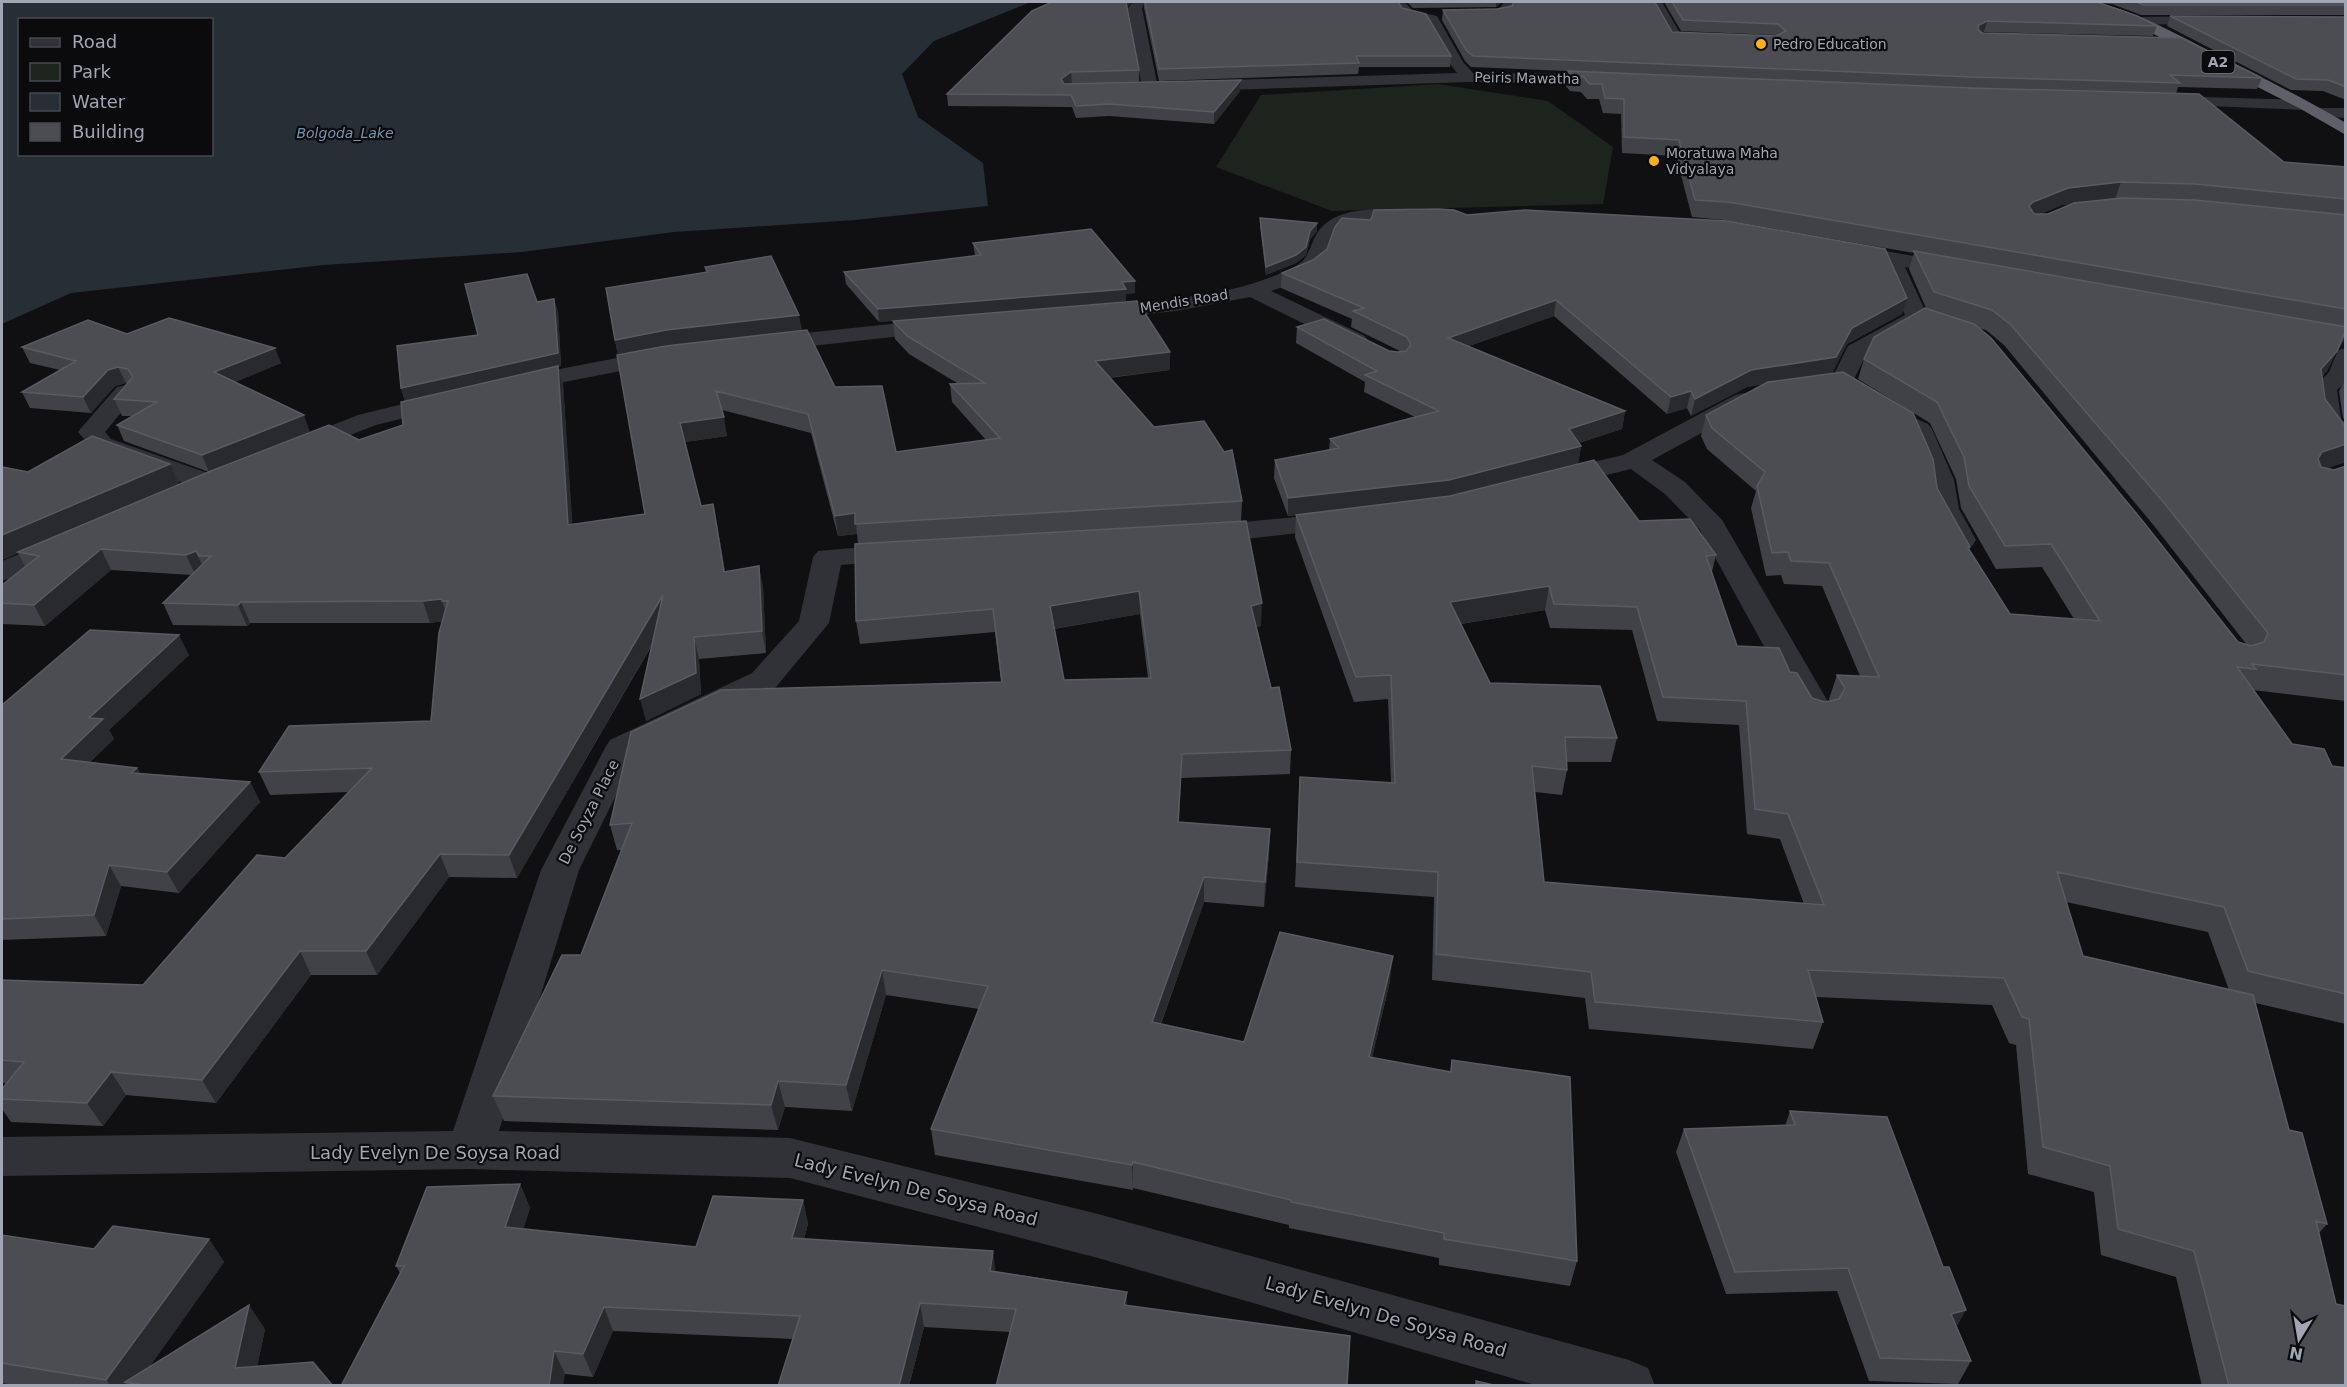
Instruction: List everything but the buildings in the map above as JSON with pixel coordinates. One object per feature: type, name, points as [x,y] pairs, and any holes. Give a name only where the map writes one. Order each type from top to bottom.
[{"type":"highway","name":"A2","points":[[2087,2],[2139,21],[2312,109],[2346,130]]},
{"type":"street","name":"Peiris Mawatha","points":[[1139,2],[1135,8],[1156,88],[1468,77],[1632,80]]},
{"type":"street","points":[[1400,2],[1408,14],[1432,20],[1457,64],[1468,77]]},
{"type":"street","points":[[1408,14],[1501,12],[1510,2]]},
{"type":"street","points":[[1656,2],[1675,37],[1730,39]]},
{"type":"street","points":[[2139,21],[2224,20]]},
{"type":"street","points":[[2147,42],[2182,44]]},
{"type":"street","points":[[2153,101],[2312,109],[2346,113]]},
{"type":"street","name":"Mendis Road","points":[[1070,315],[1153,308],[1253,290],[1304,269],[1318,258],[1322,240],[1338,221],[1366,216],[1435,216]]},
{"type":"street","points":[[1829,247],[1970,272]]},
{"type":"street","points":[[1635,460],[1633,459],[1756,394],[1772,391],[1852,388],[1856,351],[1927,320],[1891,259]]},
{"type":"street","points":[[1253,290],[1376,350]]},
{"type":"street","points":[[740,347],[846,334],[964,324]]},
{"type":"street","points":[[2342,343],[2340,374],[2325,389],[2329,419],[2346,443]]},
{"type":"street","points":[[497,389],[682,354]]},
{"type":"street","points":[[126,392],[90,432],[102,444],[219,479],[177,497]]},
{"type":"street","points":[[283,453],[368,420],[465,396]]},
{"type":"street","points":[[1890,411],[1919,429],[1941,480],[1945,509],[1972,558]]},
{"type":"street","points":[[1535,485],[1635,460],[1675,488],[1712,526],[1818,714]]},
{"type":"street","points":[[1171,537],[1230,534],[1367,517]]},
{"type":"street","points":[[2,572],[91,534]]},
{"type":"street","name":"De Soyza Place","points":[[471,1150],[560,870],[622,748],[764,680],[814,623],[828,557],[922,551]]},
{"type":"street","name":"Lady Evelyn De Soysa Road","points":[[2,1157],[471,1150],[790,1158],[1098,1236],[1629,1386]]},
{"type":"green space","points":[[1438,84],[1548,101],[1613,147],[1603,204],[1332,211],[1216,167],[1261,95]]},
{"type":"water","name":"Bolgoda_Lake","points":[[2,2],[1031,2],[934,41],[902,74],[918,117],[983,163],[988,206],[855,220],[674,232],[522,252],[324,265],[71,293],[2,324]]},
{"type":"place","name":"Pedro Education","points":[[1761,44]]},
{"type":"place","name":"Moratuwa Maha Vidyalaya","points":[[1654,161]]}]
